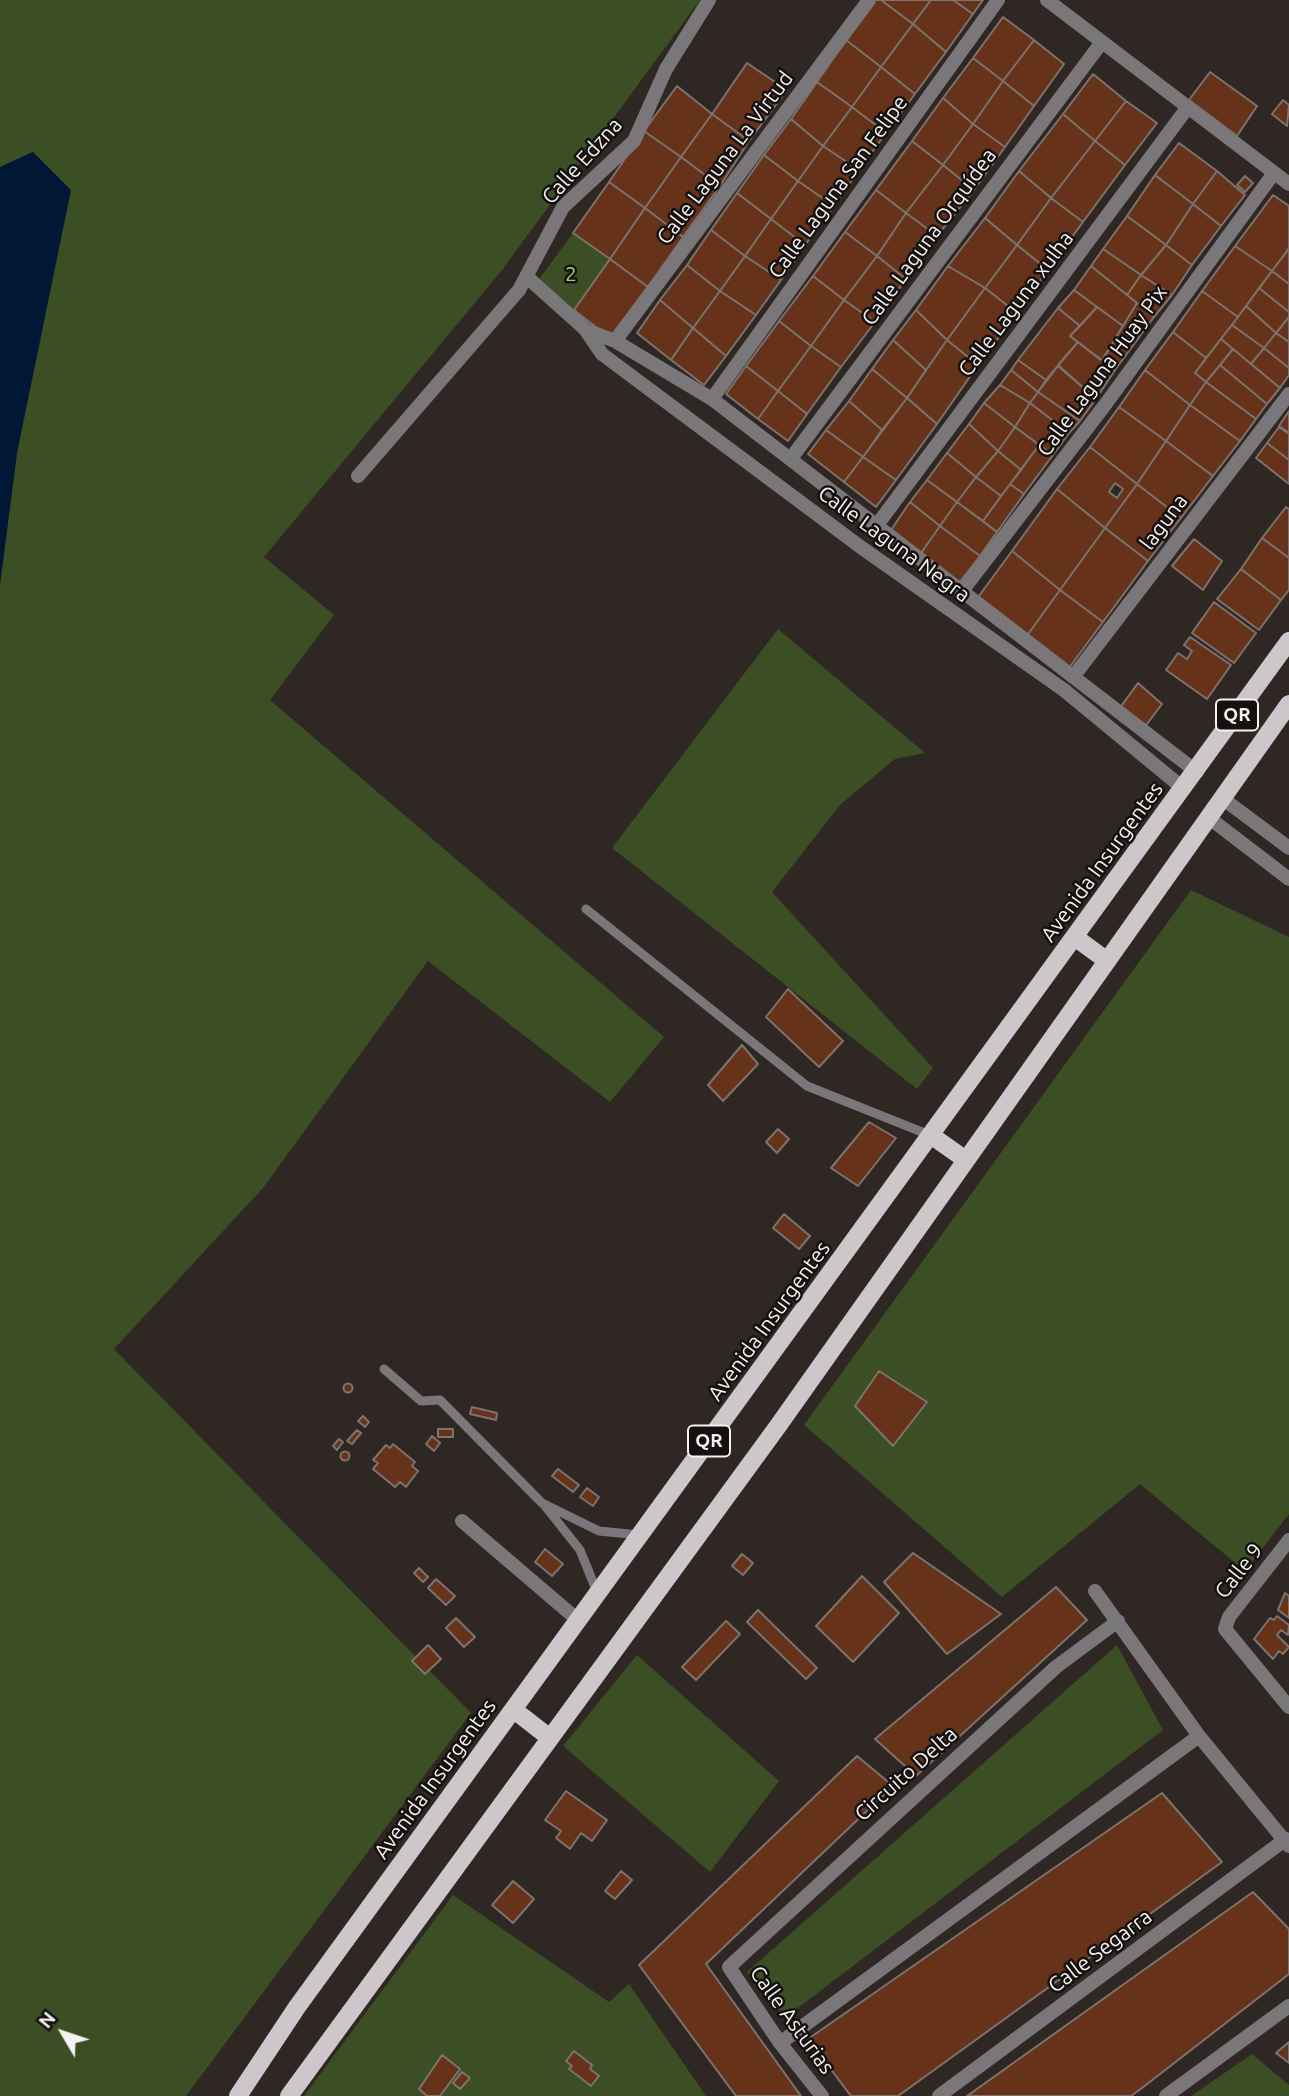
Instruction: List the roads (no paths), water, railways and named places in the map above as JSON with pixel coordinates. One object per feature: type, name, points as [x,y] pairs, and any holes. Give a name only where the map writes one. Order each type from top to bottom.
[{"type":"main road","name":"Avenida Insurgentes","points":[[238,2096],[297,2007],[1076,938],[1289,641]]},
{"type":"main road","name":"QR","points":[[289,2096],[778,1426],[1289,704]]},
{"type":"main road","points":[[1076,938],[1106,960]]},
{"type":"main road","points":[[932,1136],[966,1160]]},
{"type":"main road","points":[[514,1710],[550,1738]]},
{"type":"street","name":"Calle Edzna","points":[[358,476],[527,278],[563,207],[634,141],[666,69],[709,0]]},
{"type":"street","name":"Calle Laguna La Virtud","points":[[615,341],[869,0]]},
{"type":"street","name":"Calle Laguna San Felipe","points":[[712,399],[998,0]]},
{"type":"street","points":[[1047,0],[1289,184]]},
{"type":"street","name":"Calle Laguna Orquídea","points":[[792,457],[1102,42]]},
{"type":"street","name":"Calle Laguna xulha","points":[[877,526],[1188,107]]},
{"type":"street","name":"Calle Laguna Huay Pix","points":[[961,591],[1105,405],[1274,173]]},
{"type":"street","name":"Calle Laguna Negra","points":[[527,278],[585,329],[601,354],[862,548],[1064,690],[1184,789]]},
{"type":"street","name":"Calle Laguna Negra","points":[[585,329],[615,341],[712,399],[792,457],[877,526],[1196,772]]},
{"type":"street","name":"laguna","points":[[1073,677],[1289,394]]},
{"type":"street","points":[[1222,798],[1289,848]]},
{"type":"street","points":[[1208,817],[1289,879]]},
{"type":"street","points":[[462,1521],[579,1621]]},
{"type":"street","name":"Calle 9","points":[[1289,1540],[1229,1617],[1225,1629],[1289,1707]]},
{"type":"street","points":[[1095,1591],[1199,1736],[1287,1843]]},
{"type":"street","name":"Circuito Delta","points":[[729,1967],[1056,1667],[1118,1621]]},
{"type":"street","points":[[780,2043],[1199,1736]]},
{"type":"street","name":"Calle Segarra","points":[[939,2096],[1287,1843]]},
{"type":"street","name":"Calle Asturias","points":[[729,1967],[780,2043],[822,2096]]},
{"type":"street","points":[[1166,2096],[1289,2006]]},
{"type":"lane","points":[[586,909],[807,1086],[932,1136]]},
{"type":"lane","points":[[384,1369],[421,1401],[440,1400],[542,1503],[580,1550],[598,1594]]},
{"type":"lane","points":[[542,1503],[599,1531],[641,1535]]},
{"type":"water","points":[[33,152],[71,190],[17,453],[0,584],[0,167]]},
{"type":"park label","name":"2","points":[[571,274]]}]
